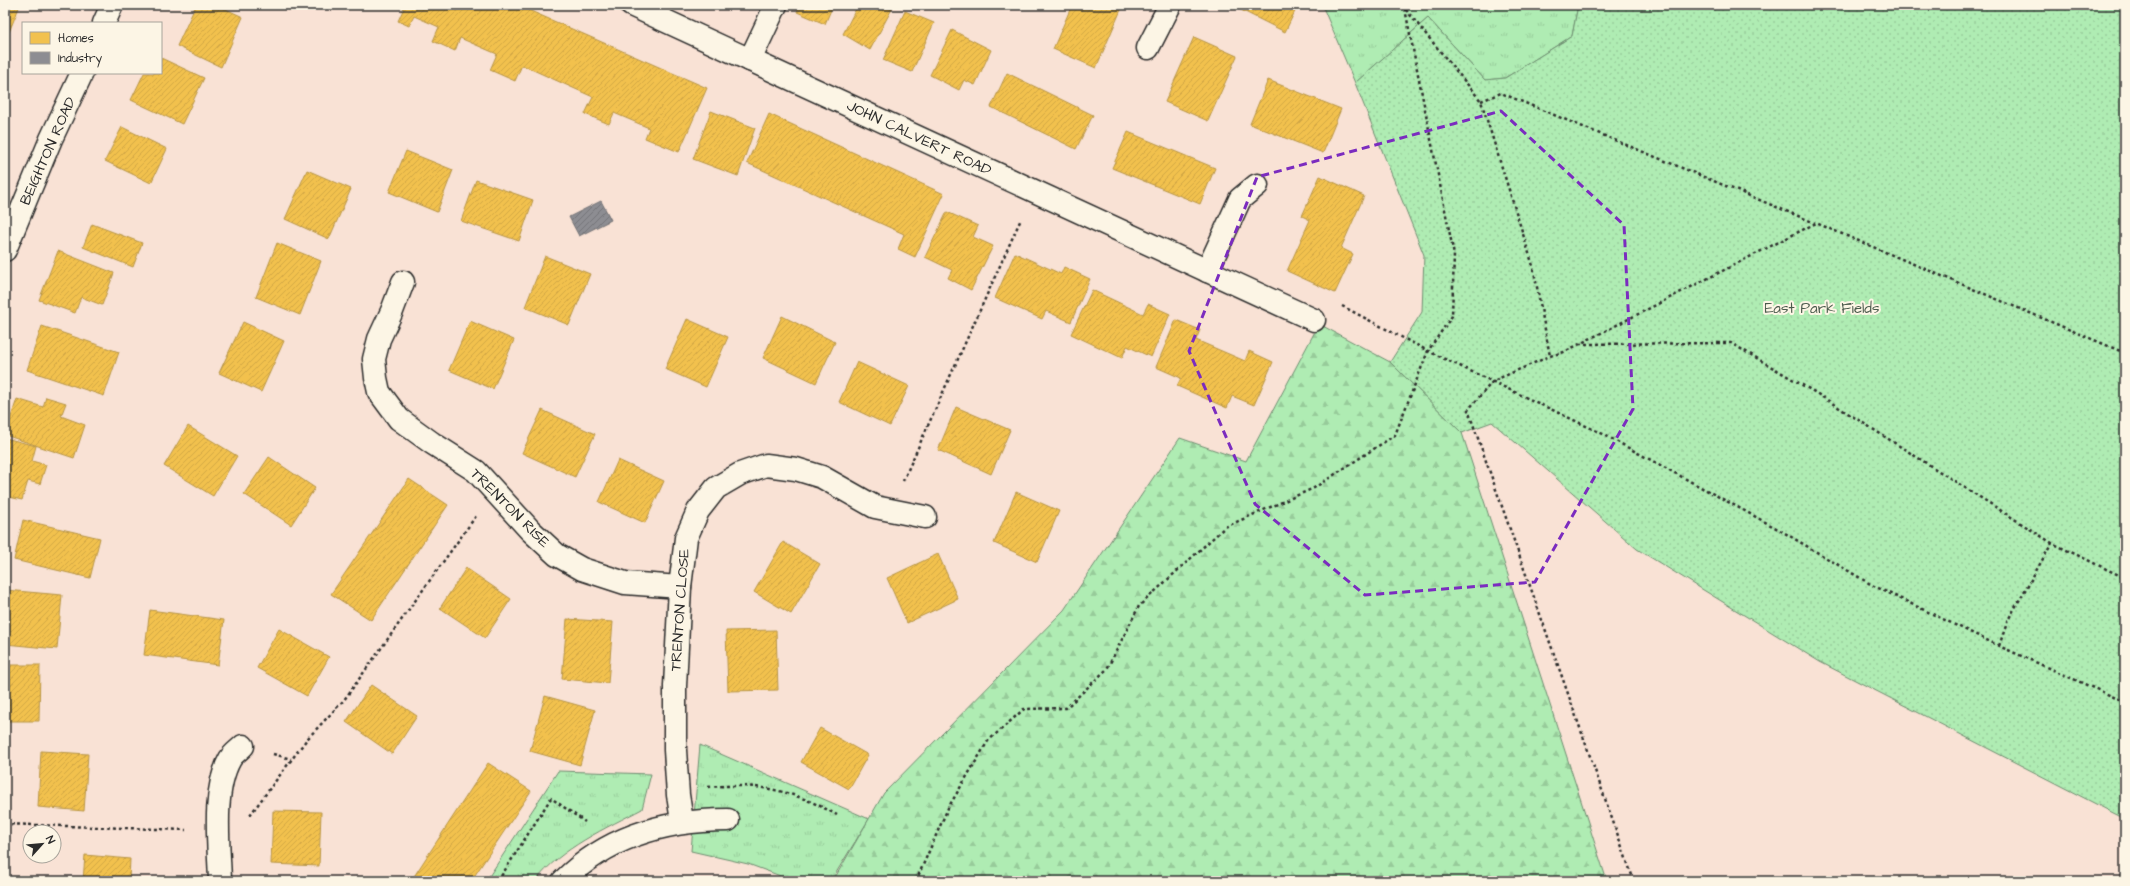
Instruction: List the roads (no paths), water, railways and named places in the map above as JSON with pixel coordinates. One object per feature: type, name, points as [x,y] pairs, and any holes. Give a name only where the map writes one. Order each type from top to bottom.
[{"type":"street","points":[[104,22],[112,5]]},
{"type":"street","name":"JOHN CALVERT ROAD","points":[[631,5],[1314,320]]},
{"type":"street","points":[[750,60],[776,5]]},
{"type":"street","points":[[1148,48],[1170,5]]},
{"type":"street","name":"BEIGHTON ROAD","points":[[5,250],[51,139],[82,74]]},
{"type":"street","points":[[1207,271],[1240,199],[1256,185]]},
{"type":"street","name":"TRENTON RISE","points":[[403,282],[392,312],[379,339],[374,359],[379,392],[399,419],[432,443],[476,471],[530,530],[557,555],[582,569],[625,583],[680,587]]},
{"type":"street","name":"TRENTON CLOSE","points":[[682,822],[678,794],[675,750],[675,686],[680,587],[686,538],[698,511],[716,488],[740,474],[766,465],[796,469],[822,477],[875,507],[925,517]]},
{"type":"street","points":[[220,881],[219,814],[221,781],[230,758],[243,746]]},
{"type":"street","points":[[563,881],[580,864],[615,842],[641,832],[682,822],[728,820]]},
{"type":"park label","name":"East Park Fields","points":[[1822,308]]}]
